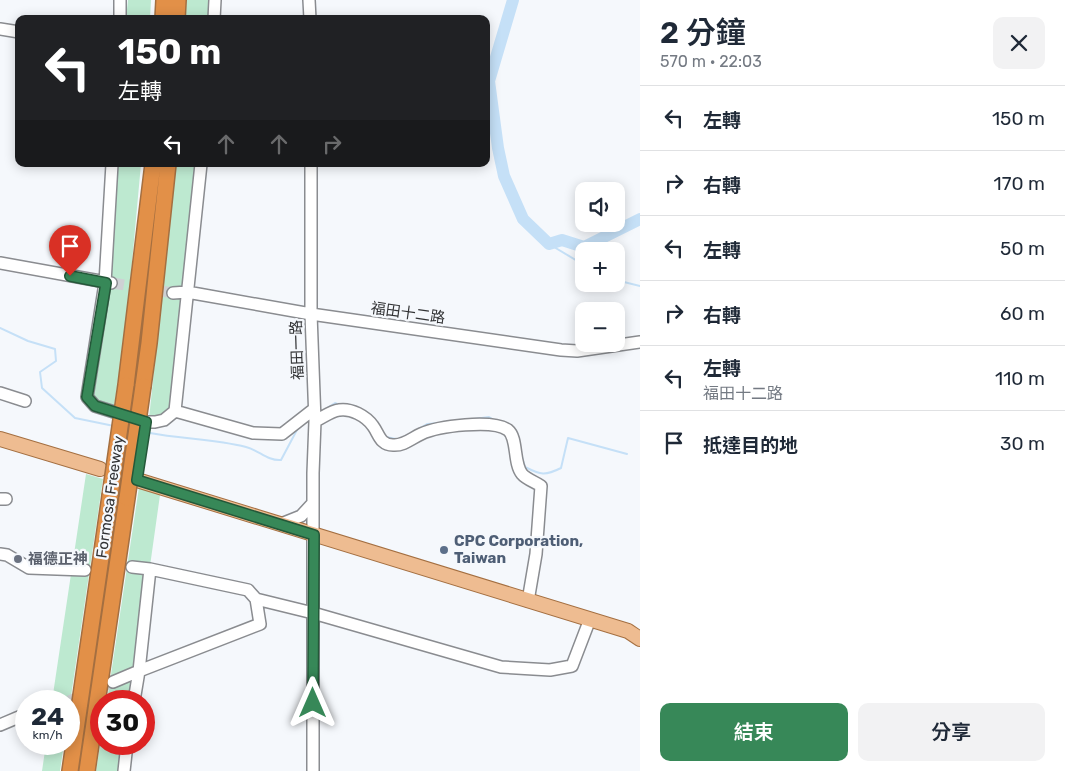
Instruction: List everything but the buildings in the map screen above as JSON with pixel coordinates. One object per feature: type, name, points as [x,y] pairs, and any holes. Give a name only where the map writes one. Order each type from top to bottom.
[{"type":"highway","points":[[163,15],[164,0]]},
{"type":"highway","points":[[177,15],[178,0]]},
{"type":"highway","name":"Formosa Freeway","points":[[70,771],[135,320],[153,167]]},
{"type":"highway","name":"Formosa Freeway","points":[[87,771],[149,343],[168,167]]},
{"type":"main road","points":[[0,439],[100,469]]},
{"type":"main road","points":[[137,480],[628,631],[640,639]]},
{"type":"street","points":[[120,0],[120,15]]},
{"type":"street","points":[[214,15],[215,0]]},
{"type":"street","points":[[309,0],[310,15]]},
{"type":"street","points":[[0,29],[15,31]]},
{"type":"street","points":[[112,167],[109,283],[87,397],[95,406],[146,422],[164,420],[175,411],[201,167]]},
{"type":"street","name":"福田一路","points":[[311,167],[311,314],[314,415],[313,771]]},
{"type":"street","points":[[0,263],[109,283]]},
{"type":"street","name":"福田十二路","points":[[173,293],[187,292],[311,314],[561,350],[577,351],[640,342]]},
{"type":"street","points":[[0,394],[25,401]]},
{"type":"street","points":[[175,411],[253,433],[282,434],[314,415],[339,410],[358,413],[373,426],[384,443],[394,445],[404,444],[423,433],[446,428],[485,424],[508,430],[512,437],[518,467],[522,474],[541,486],[536,554],[528,601]]},
{"type":"street","points":[[137,480],[146,422]]},
{"type":"street","points":[[281,524],[301,516],[314,503]]},
{"type":"street","points":[[0,554],[7,555],[29,568],[85,570]]},
{"type":"street","points":[[113,682],[139,670],[260,624],[256,600],[248,590],[150,569],[132,567]]},
{"type":"street","points":[[136,690],[150,569]]},
{"type":"street","points":[[256,600],[313,613],[501,667],[550,670],[572,666],[590,620]]},
{"type":"street","points":[[0,725],[15,719]]},
{"type":"street","points":[[124,771],[126,755]]},
{"type":"green space","points":[[128,0],[151,0],[150,15],[126,15]]},
{"type":"green space","points":[[184,0],[212,0],[211,15],[183,15]]},
{"type":"green space","points":[[114,167],[141,167],[126,328],[114,407],[98,402],[92,397]]},
{"type":"green space","points":[[175,167],[199,167],[170,413],[149,419]]},
{"type":"green space","points":[[86,474],[103,479],[72,690],[54,690]]},
{"type":"green space","points":[[139,487],[160,495],[133,690],[109,690]]},
{"type":"green space","points":[[44,755],[62,755],[60,771],[42,771]]},
{"type":"green space","points":[[98,755],[123,755],[121,771],[96,771]]},
{"type":"waterway","points":[[490,78],[513,0]]},
{"type":"waterway","points":[[490,88],[498,148],[504,176],[523,219],[549,244],[562,240],[584,247],[640,219]]},
{"type":"waterway","points":[[549,244],[575,260]]},
{"type":"waterway","points":[[625,282],[640,286]]},
{"type":"waterway","points":[[0,328],[28,341],[55,349],[56,361],[40,372],[42,388],[75,418],[114,426]]},
{"type":"waterway","points":[[324,410],[335,403],[340,405]]},
{"type":"waterway","points":[[474,419],[489,417],[494,420]]},
{"type":"waterway","points":[[401,439],[427,424],[440,423]]},
{"type":"waterway","points":[[150,433],[234,444],[251,448],[271,459],[281,460],[298,428]]},
{"type":"waterway","points":[[386,437],[396,439]]},
{"type":"waterway","points":[[522,457],[525,467],[535,472],[543,474],[556,471],[561,468],[568,438],[627,454]]},
{"type":"tunnel","points":[[113,283],[173,293]]},
{"type":"tunnel","points":[[80,696],[113,682]]},
{"type":"place","name":"CPC Corporation, Taiwan","points":[[444,550]]},
{"type":"place","name":"福德正神","points":[[18,559]]},
{"type":"route","points":[[70,276],[106,283],[87,397],[95,406],[146,422],[137,480],[314,535],[313,703]]}]
